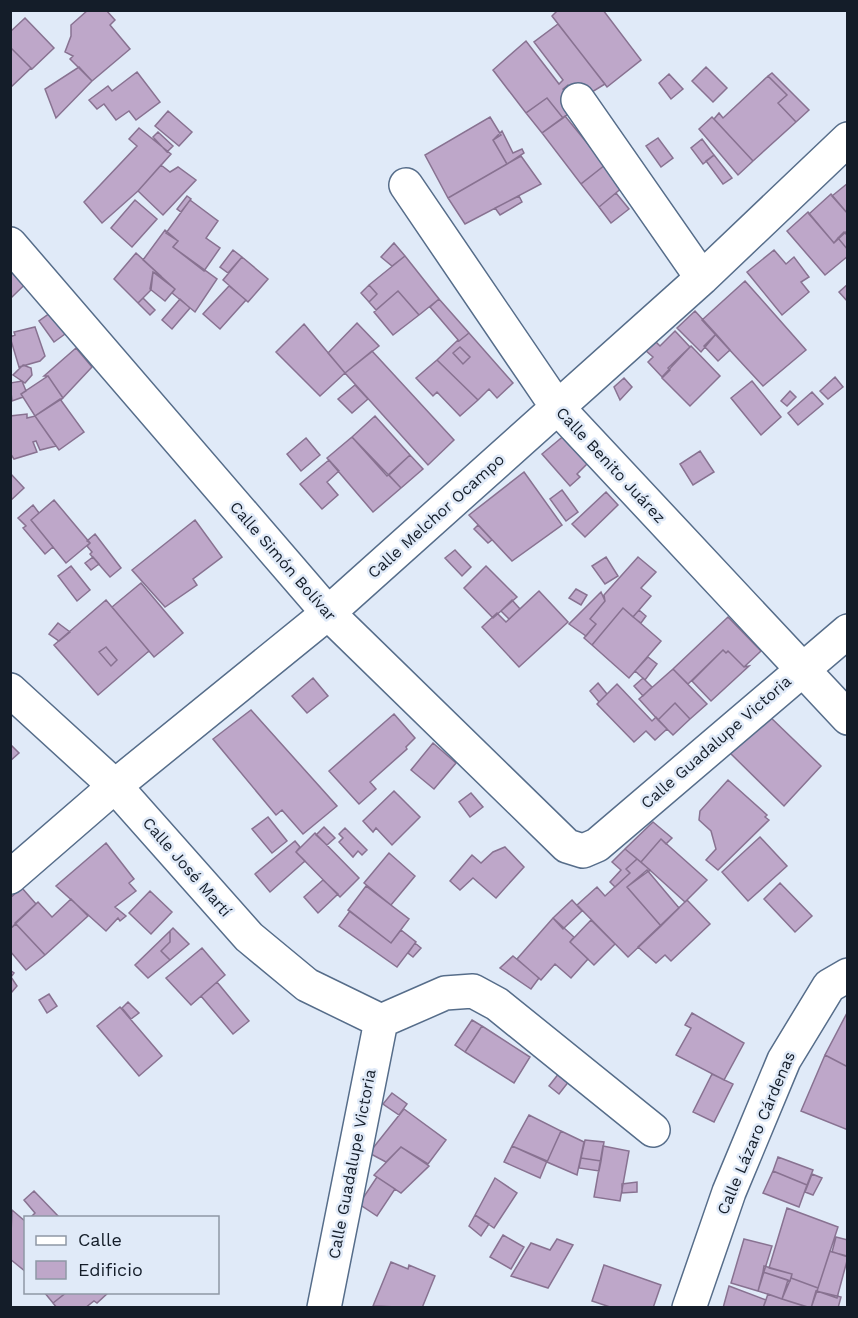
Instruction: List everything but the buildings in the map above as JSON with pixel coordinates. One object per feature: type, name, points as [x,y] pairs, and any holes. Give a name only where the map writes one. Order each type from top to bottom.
[{"type":"street","points":[[578,100],[702,279]]},
{"type":"street","name":"Calle Melchor Ocampo","points":[[10,877],[115,786],[328,614],[702,279],[848,139]]},
{"type":"street","name":"Calle Benito Juárez","points":[[406,185],[557,407],[848,718]]},
{"type":"street","name":"Calle Simón Bolívar","points":[[10,244],[328,614],[567,846],[583,851]]},
{"type":"street","name":"Calle Guadalupe Victoria","points":[[583,851],[597,845],[800,669],[848,631]]},
{"type":"street","name":"Calle José Martí","points":[[10,690],[115,786],[249,937],[280,965],[307,985],[381,1021]]},
{"type":"street","name":"Calle Lázaro Cárdenas","points":[[689,1308],[729,1192],[784,1060],[829,986],[848,975]]},
{"type":"street","points":[[381,1021],[444,993],[473,991],[497,1004],[653,1130]]},
{"type":"street","name":"Calle Guadalupe Victoria","points":[[324,1308],[381,1021]]}]
